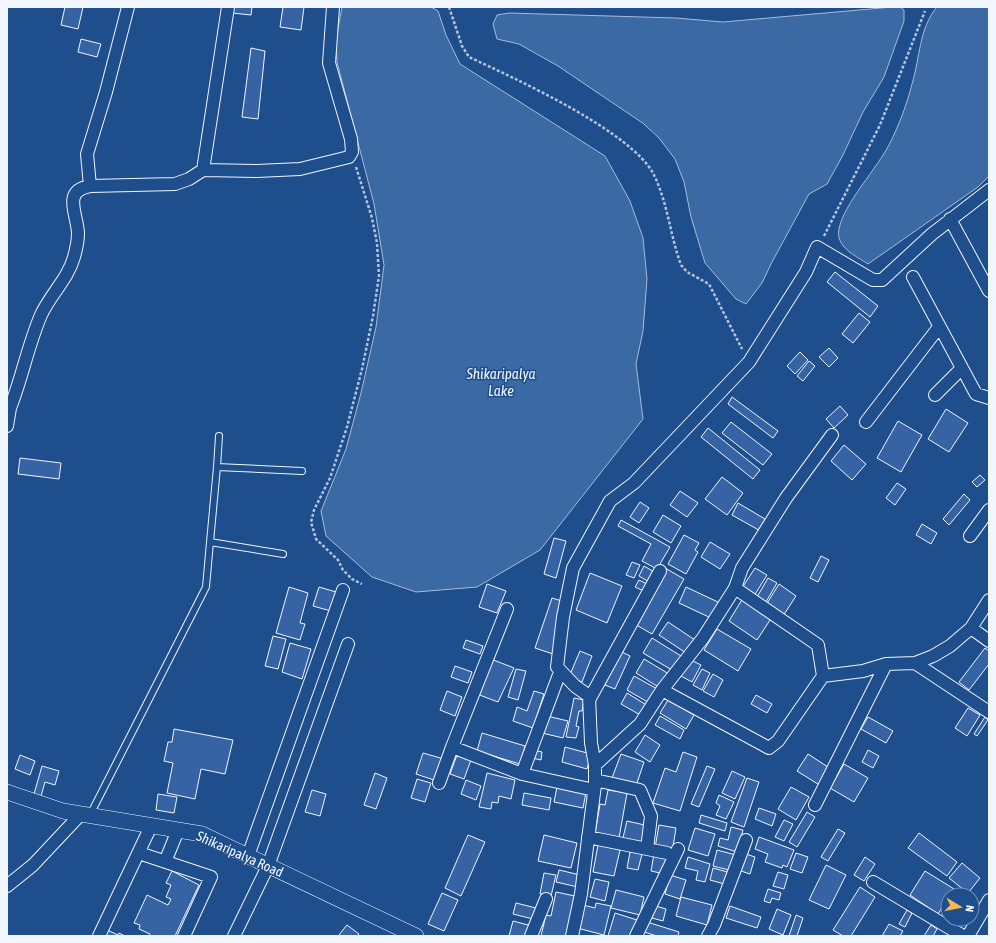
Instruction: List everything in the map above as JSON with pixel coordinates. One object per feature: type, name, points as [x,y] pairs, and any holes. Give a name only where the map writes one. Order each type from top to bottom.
[{"type":"street","points":[[90,186],[87,154],[106,92],[128,7]]},
{"type":"street","points":[[203,170],[228,7]]},
{"type":"street","points":[[7,426],[8,408],[42,314],[66,277],[74,258],[78,235],[73,202],[75,192],[79,188],[90,186],[175,184],[189,179],[203,170],[256,171],[300,169],[349,157],[352,152],[351,139],[329,63],[333,7]]},
{"type":"street","points":[[572,936],[581,894],[595,765],[590,743],[589,696],[574,686],[557,667],[563,617],[573,568],[610,501],[634,483],[749,362],[806,272],[817,247],[873,280],[882,280],[950,219],[989,190]]},
{"type":"street","points":[[950,219],[989,291]]},
{"type":"street","points":[[913,277],[976,394],[989,398]]},
{"type":"street","points":[[866,422],[939,327]]},
{"type":"street","points":[[935,394],[962,368]]},
{"type":"street","points":[[595,765],[640,724],[662,690],[703,638],[734,588],[742,568],[786,498],[832,436]]},
{"type":"street","points":[[970,536],[989,510]]},
{"type":"street","points":[[589,700],[660,571]]},
{"type":"street","points":[[662,690],[769,748],[778,741],[823,676],[818,645],[734,588]]},
{"type":"street","points":[[248,856],[343,590]]},
{"type":"street","points":[[823,676],[863,671],[886,664],[915,663],[933,656],[950,646],[971,628],[989,600]]},
{"type":"street","points":[[439,783],[507,609]]},
{"type":"street","points":[[971,628],[989,641]]},
{"type":"street","points":[[234,936],[268,866],[348,644]]},
{"type":"street","points":[[915,663],[989,712]]},
{"type":"street","points":[[815,805],[886,664]]},
{"type":"street","points":[[522,774],[560,672]]},
{"type":"street","points":[[452,747],[522,774],[555,783],[594,785],[640,790],[651,816],[647,849]]},
{"type":"street","name":"Shikaripalya Road","points":[[7,792],[63,811],[202,834],[416,936]]},
{"type":"street","points":[[7,886],[33,865],[85,815]]},
{"type":"street","points":[[98,936],[151,826]]},
{"type":"street","points":[[165,862],[178,830]]},
{"type":"street","points":[[588,837],[647,849],[672,851],[636,936]]},
{"type":"street","points":[[708,936],[714,925],[746,840]]},
{"type":"street","points":[[139,853],[211,877],[184,936]]},
{"type":"street","points":[[873,882],[963,936]]},
{"type":"street","points":[[531,936],[546,899]]},
{"type":"street","points":[[968,936],[989,900]]},
{"type":"lane","points":[[85,815],[206,587],[219,436]]},
{"type":"lane","points":[[217,467],[302,471]]},
{"type":"lane","points":[[210,542],[284,554]]},
{"type":"path","points":[[449,7],[462,46],[469,57],[554,98],[615,136],[641,159],[653,173],[665,203],[681,265],[687,272],[709,284],[749,362]]},
{"type":"path","points":[[817,247],[880,125],[925,11]]},
{"type":"path","points":[[349,157],[356,168],[372,218],[377,244],[379,276],[373,316],[362,369],[347,428],[330,478],[314,510],[311,522],[316,539],[338,560],[343,570],[352,579],[362,584]]},
{"type":"water","name":"Shikaripalya Lake","points":[[342,7],[431,7],[438,11],[446,35],[460,64],[605,156],[630,201],[643,238],[647,279],[643,331],[636,364],[643,419],[540,550],[477,587],[416,592],[372,577],[326,536],[321,511],[346,449],[361,393],[376,327],[384,265],[374,204],[337,62],[336,40]]},
{"type":"water","points":[[900,7],[904,10],[904,21],[884,77],[863,112],[843,155],[827,184],[809,194],[762,283],[746,304],[736,299],[705,263],[691,217],[684,182],[675,159],[659,138],[644,124],[558,66],[519,44],[497,39],[493,24],[497,15],[509,13],[676,18],[723,22]]},
{"type":"water","points":[[937,7],[989,7],[989,176],[978,187],[868,264],[852,254],[843,246],[840,241],[839,229],[847,208],[884,153],[897,129],[915,74],[923,34],[931,15]]},
{"type":"building","points":[[65,7],[83,7],[78,29],[61,25]]},
{"type":"building","points":[[233,7],[252,7],[251,15],[232,13]]},
{"type":"building","points":[[283,7],[304,7],[301,30],[280,27]]},
{"type":"building","points":[[81,39],[101,44],[97,57],[78,52]]},
{"type":"building","points":[[251,48],[265,51],[258,119],[242,117]]},
{"type":"building","points":[[835,272],[878,306],[870,317],[827,282]]},
{"type":"building","points":[[859,313],[870,322],[853,343],[842,334]]},
{"type":"building","points":[[829,348],[838,358],[829,367],[819,357]]},
{"type":"building","points":[[800,352],[808,360],[795,374],[787,366]]},
{"type":"building","points":[[809,361],[815,366],[803,381],[797,376]]},
{"type":"building","points":[[732,397],[778,431],[773,438],[728,404]]},
{"type":"building","points":[[840,406],[848,415],[834,428],[826,419]]},
{"type":"building","points":[[946,409],[968,423],[949,452],[928,439]]},
{"type":"building","points":[[898,421],[922,435],[901,472],[877,458]]},
{"type":"building","points":[[731,422],[772,454],[763,465],[722,433]]},
{"type":"building","points":[[708,428],[760,470],[753,479],[701,437]]},
{"type":"building","points":[[844,445],[866,464],[852,480],[831,461]]},
{"type":"building","points":[[20,458],[61,463],[59,479],[18,474]]},
{"type":"building","points":[[980,475],[985,480],[977,487],[972,482]]},
{"type":"building","points":[[722,477],[743,493],[727,515],[705,499]]},
{"type":"building","points":[[897,483],[906,489],[895,505],[886,498]]},
{"type":"building","points":[[680,491],[698,503],[687,517],[670,505]]},
{"type":"building","points":[[964,494],[970,500],[949,525],[943,519]]},
{"type":"building","points":[[640,502],[649,508],[639,523],[630,517]]},
{"type":"building","points":[[738,503],[770,522],[764,533],[732,515]]},
{"type":"building","points":[[663,515],[681,526],[671,543],[653,532]]},
{"type":"building","points":[[621,520],[670,547],[657,569],[642,561],[651,544],[618,526]]},
{"type":"building","points":[[922,524],[937,533],[931,544],[916,535]]},
{"type":"building","points":[[684,535],[699,543],[695,550],[698,552],[686,574],[668,564]]},
{"type":"building","points":[[554,538],[566,541],[556,578],[544,574]]},
{"type":"building","points":[[710,542],[730,554],[720,569],[701,557]]},
{"type":"building","points":[[821,556],[829,560],[818,582],[810,578]]},
{"type":"building","points":[[632,562],[640,565],[634,578],[626,575]]},
{"type":"building","points":[[644,566],[656,573],[651,583],[639,576]]},
{"type":"building","points":[[665,568],[684,579],[652,634],[633,623]]},
{"type":"building","points":[[755,568],[767,575],[754,596],[742,588]]},
{"type":"building","points":[[590,573],[622,586],[607,623],[576,610]]},
{"type":"building","points":[[768,578],[777,583],[766,602],[757,597]]},
{"type":"building","points":[[639,580],[649,585],[646,592],[635,587]]},
{"type":"building","points":[[487,584],[506,591],[497,613],[479,607]]},
{"type":"building","points":[[779,584],[796,596],[783,616],[766,605]]},
{"type":"building","points":[[289,587],[308,593],[300,623],[305,624],[300,640],[276,633]]},
{"type":"building","points":[[319,587],[336,592],[331,611],[313,606]]},
{"type":"building","points":[[686,587],[720,603],[713,619],[679,603]]},
{"type":"building","points":[[552,598],[565,602],[553,654],[535,648]]},
{"type":"building","points":[[743,598],[772,617],[757,640],[729,621]]},
{"type":"building","points":[[668,622],[695,640],[686,653],[659,635]]},
{"type":"building","points":[[717,629],[751,649],[738,671],[704,650]]},
{"type":"building","points":[[273,636],[286,639],[278,669],[265,666]]},
{"type":"building","points":[[652,638],[681,656],[672,670],[643,653]]},
{"type":"building","points":[[466,640],[483,646],[480,654],[463,648]]},
{"type":"building","points":[[290,643],[311,649],[302,679],[282,672]]},
{"type":"building","points":[[985,648],[989,651],[989,664],[969,690],[959,682]]},
{"type":"building","points":[[580,651],[592,656],[582,682],[569,677]]},
{"type":"building","points":[[620,651],[630,656],[615,689],[605,685]]},
{"type":"building","points":[[491,659],[514,668],[498,702],[477,694]]},
{"type":"building","points":[[644,659],[669,674],[660,688],[636,673]]},
{"type":"building","points":[[689,659],[701,665],[692,682],[681,676]]},
{"type":"building","points":[[455,666],[472,672],[468,683],[451,677]]},
{"type":"building","points":[[516,669],[526,671],[518,700],[508,697]]},
{"type":"building","points":[[702,669],[710,673],[702,690],[693,685]]},
{"type":"building","points":[[713,674],[723,680],[714,697],[703,691]]},
{"type":"building","points":[[634,676],[659,690],[651,704],[627,690]]},
{"type":"building","points":[[447,691],[462,697],[455,716],[440,710]]},
{"type":"building","points":[[534,691],[544,694],[533,728],[513,721],[517,707],[527,711]]},
{"type":"building","points":[[627,693],[648,706],[642,716],[621,704]]},
{"type":"building","points":[[756,695],[772,704],[767,713],[751,704]]},
{"type":"building","points":[[574,698],[584,700],[582,711],[579,711],[576,726],[579,727],[576,738],[566,737]]},
{"type":"building","points":[[668,700],[694,715],[686,729],[660,713]]},
{"type":"building","points":[[968,708],[980,715],[967,736],[955,728]]},
{"type":"building","points":[[547,716],[568,721],[563,738],[542,733]]},
{"type":"building","points":[[660,716],[684,730],[680,739],[655,725]]},
{"type":"building","points":[[868,717],[893,731],[886,743],[861,729]]},
{"type":"building","points":[[985,717],[988,720],[977,736],[974,734]]},
{"type":"building","points":[[174,729],[233,740],[225,774],[201,769],[195,799],[167,793],[173,763],[164,761],[168,742],[172,742]]},
{"type":"building","points":[[482,733],[525,746],[520,764],[477,751]]},
{"type":"building","points":[[645,735],[660,745],[650,762],[635,752]]},
{"type":"building","points":[[565,747],[591,754],[587,769],[562,762]]},
{"type":"building","points":[[533,750],[542,752],[541,760],[532,758]]},
{"type":"building","points":[[868,750],[879,756],[873,768],[862,762]]},
{"type":"building","points":[[683,752],[697,757],[680,811],[653,803],[665,768],[676,772]]},
{"type":"building","points":[[423,753],[444,759],[437,781],[416,774]]},
{"type":"building","points":[[621,754],[644,762],[636,786],[612,778]]},
{"type":"building","points":[[808,754],[831,769],[821,786],[797,771]]},
{"type":"building","points":[[20,755],[35,761],[30,775],[15,769]]},
{"type":"building","points":[[457,755],[471,760],[464,779],[450,774]]},
{"type":"building","points":[[844,764],[868,778],[854,802],[830,788]]},
{"type":"building","points":[[42,766],[59,771],[55,785],[45,782],[41,796],[34,794]]},
{"type":"building","points":[[707,766],[715,769],[699,807],[691,804]]},
{"type":"building","points":[[732,771],[745,777],[735,799],[722,793]]},
{"type":"building","points":[[375,773],[387,778],[376,809],[364,805]]},
{"type":"building","points":[[487,773],[515,780],[511,799],[499,796],[498,803],[492,802],[491,809],[479,807]]},
{"type":"building","points":[[747,778],[759,782],[744,827],[731,822]]},
{"type":"building","points":[[417,779],[431,783],[425,802],[411,798]]},
{"type":"building","points":[[466,780],[481,786],[476,800],[461,794]]},
{"type":"building","points":[[557,787],[586,792],[583,808],[554,802]]},
{"type":"building","points":[[791,787],[809,797],[796,820],[778,809]]},
{"type":"building","points":[[312,790],[326,794],[320,816],[305,812]]},
{"type":"building","points":[[608,790],[627,793],[619,838],[595,834],[600,804],[605,805]]},
{"type":"building","points":[[524,793],[551,798],[549,810],[522,805]]},
{"type":"building","points":[[158,794],[177,797],[174,813],[156,810]]},
{"type":"building","points":[[719,795],[734,802],[726,819],[716,815],[720,806],[716,803]]},
{"type":"building","points":[[759,808],[776,814],[772,826],[755,819]]},
{"type":"building","points":[[807,812],[815,817],[797,847],[789,842]]},
{"type":"building","points":[[701,815],[727,823],[725,831],[699,823]]},
{"type":"building","points":[[784,820],[793,824],[784,841],[775,837]]},
{"type":"building","points":[[627,821],[649,826],[643,851],[621,846]]},
{"type":"building","points":[[659,825],[676,828],[670,865],[665,874],[651,871]]},
{"type":"building","points":[[731,827],[743,830],[737,852],[718,846],[720,838],[728,840]]},
{"type":"building","points":[[695,828],[715,834],[708,856],[688,850]]},
{"type":"building","points":[[838,829],[845,833],[828,861],[821,857]]},
{"type":"building","points":[[919,833],[957,862],[947,876],[908,848]]},
{"type":"building","points":[[468,835],[485,842],[461,896],[445,888]]},
{"type":"building","points":[[544,835],[577,843],[571,868],[538,861]]},
{"type":"building","points":[[759,837],[794,850],[787,867],[783,865],[782,868],[765,862],[768,854],[755,849]]},
{"type":"building","points":[[598,845],[620,850],[614,876],[593,872]]},
{"type":"building","points":[[717,850],[736,855],[733,871],[713,866]]},
{"type":"building","points":[[630,852],[642,854],[638,870],[627,868]]},
{"type":"building","points":[[743,853],[755,857],[750,874],[738,870]]},
{"type":"building","points":[[796,853],[808,857],[802,873],[790,869]]},
{"type":"building","points":[[688,857],[710,864],[705,882],[696,880],[698,871],[685,868]]},
{"type":"building","points":[[865,857],[875,864],[864,881],[854,875]]},
{"type":"building","points":[[962,863],[980,878],[973,887],[960,887],[949,878]]},
{"type":"building","points":[[826,865],[846,875],[829,909],[809,900]]},
{"type":"building","points":[[713,868],[731,873],[728,885],[710,880]]},
{"type":"building","points":[[559,870],[580,875],[578,887],[556,882]]},
{"type":"building","points":[[172,871],[199,885],[175,936],[149,936],[150,934],[139,929],[140,925],[134,923],[147,895],[168,905],[171,899],[166,897],[171,885],[166,883]]},
{"type":"building","points":[[925,871],[951,887],[940,887],[940,911],[938,914],[910,895]]},
{"type":"building","points":[[778,872],[788,875],[784,889],[773,886]]},
{"type":"building","points":[[544,873],[556,875],[551,896],[540,894]]},
{"type":"building","points":[[670,875],[686,880],[680,899],[665,894]]},
{"type":"building","points":[[595,879],[609,882],[605,901],[590,897]]},
{"type":"building","points":[[860,887],[875,897],[851,936],[843,936],[833,930]]},
{"type":"building","points":[[768,889],[781,893],[779,900],[772,898],[770,903],[764,901]]},
{"type":"building","points":[[616,890],[644,897],[640,915],[611,908]]},
{"type":"building","points":[[556,892],[575,896],[566,936],[541,936],[546,915],[551,916]]},
{"type":"building","points":[[442,893],[458,900],[444,931],[428,924]]},
{"type":"building","points":[[681,897],[712,905],[707,925],[676,916]]},
{"type":"building","points":[[516,903],[536,908],[533,919],[513,914]]},
{"type":"building","points":[[596,903],[611,906],[604,935],[577,928],[583,905],[595,908]]},
{"type":"building","points":[[656,906],[666,909],[663,921],[652,918]]},
{"type":"building","points":[[730,906],[761,917],[757,928],[726,918]]},
{"type":"building","points":[[777,909],[791,915],[783,935],[769,929]]},
{"type":"building","points":[[907,910],[912,913],[905,927],[899,924]]},
{"type":"building","points":[[615,913],[637,920],[631,936],[608,936]]},
{"type":"building","points":[[796,915],[803,918],[797,936],[789,936]]},
{"type":"building","points":[[513,921],[532,926],[529,936],[509,936]]},
{"type":"building","points":[[647,922],[679,932],[678,936],[657,936],[644,932]]},
{"type":"building","points":[[889,924],[903,931],[900,936],[882,936]]},
{"type":"building","points":[[347,925],[359,934],[357,936],[338,936]]},
{"type":"building","points":[[931,925],[937,929],[933,936],[924,936]]},
{"type":"building","points":[[107,930],[118,935],[119,933],[125,936],[104,936]]}]
